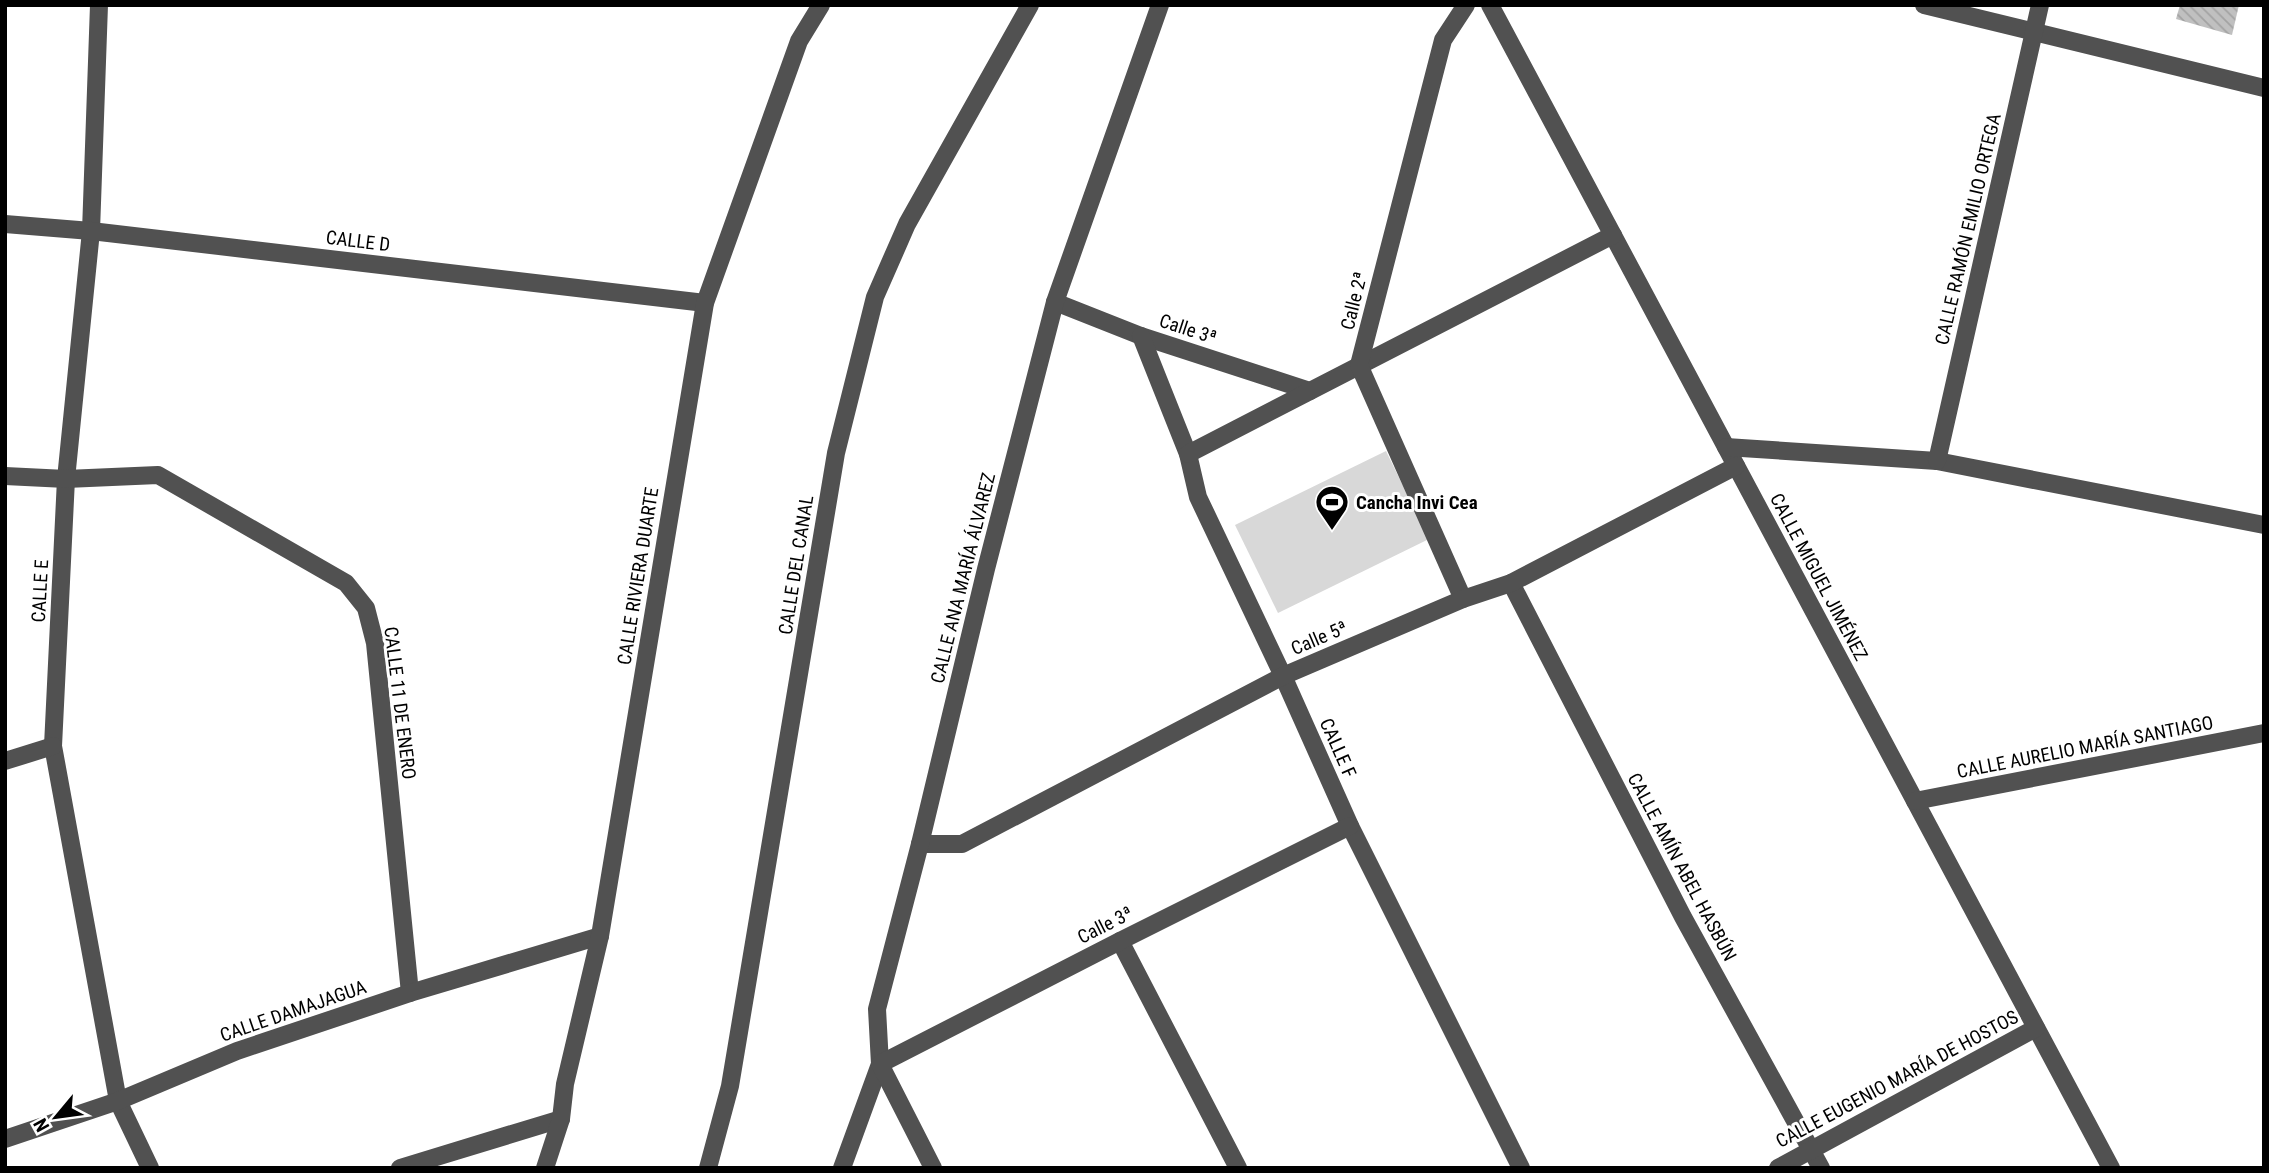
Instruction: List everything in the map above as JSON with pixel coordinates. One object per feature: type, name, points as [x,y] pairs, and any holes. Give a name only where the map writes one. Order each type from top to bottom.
[{"type":"street","name":"CALLE E","points":[[99,5],[91,231],[66,479],[53,746],[118,1101],[150,1168]]},
{"type":"street","name":"CALLE RIVIERA DUARTE","points":[[545,1168],[561,1119],[565,1084],[600,936],[705,303],[799,41],[821,5]]},
{"type":"street","name":"CALLE DEL CANAL","points":[[708,1168],[730,1086],[836,453],[874,297],[907,224],[1030,5]]},
{"type":"street","name":"CALLE ANA MARÍA ÁLVAREZ","points":[[842,1168],[880,1064],[877,1009],[1055,302],[1160,5]]},
{"type":"street","name":"Calle 2ª","points":[[1359,365],[1443,40],[1466,5]]},
{"type":"street","name":"CALLE MIGUEL JIMÉNEZ","points":[[1490,5],[2110,1168]]},
{"type":"street","points":[[1924,5],[2264,88]]},
{"type":"street","name":"CALLE RAMÓN EMILIO ORTEGA","points":[[1937,461],[2040,5]]},
{"type":"street","name":"CALLE D","points":[[5,224],[91,231],[705,303]]},
{"type":"street","points":[[1188,454],[1613,235]]},
{"type":"street","name":"Calle 3ª","points":[[1055,302],[1141,336],[1310,391]]},
{"type":"street","name":"CALLE F","points":[[1141,336],[1188,454],[1198,496],[1350,826],[1521,1168]]},
{"type":"street","points":[[1359,365],[1463,599]]},
{"type":"street","points":[[1726,447],[1937,461],[2264,525]]},
{"type":"street","name":"Calle 5ª","points":[[920,844],[962,844],[1283,676],[1463,599],[1511,583],[1736,466]]},
{"type":"street","name":"CALLE 11 DE ENERO","points":[[5,476],[66,479],[158,475],[346,583],[366,608],[375,643],[410,993]]},
{"type":"street","name":"CALLE AMÍN ABEL HASBÚN","points":[[1511,583],[1683,917],[1821,1168]]},
{"type":"street","name":"CALLE AURELIO MARÍA SANTIAGO","points":[[1915,801],[2264,733]]},
{"type":"street","points":[[5,761],[53,746]]},
{"type":"street","name":"Calle 3ª","points":[[880,1064],[1120,940],[1350,826]]},
{"type":"street","name":"CALLE DAMAJAGUA","points":[[5,1139],[118,1101],[237,1051],[410,993],[600,936]]},
{"type":"street","points":[[1120,940],[1238,1168]]},
{"type":"street","name":"CALLE EUGENIO MARÍA DE HOSTOS","points":[[1778,1168],[2036,1028]]},
{"type":"street","points":[[880,1064],[933,1168]]},
{"type":"street","points":[[400,1168],[561,1119]]},
{"type":"shaded area","name":"Cancha Invi Cea","points":[[1386,451],[1429,539],[1278,613],[1235,525]]},
{"type":"building","points":[[2180,5],[2239,5],[2232,35],[2176,19]]},
{"type":"place","name":"Cancha Invi Cea","points":[[1332,532]]}]
